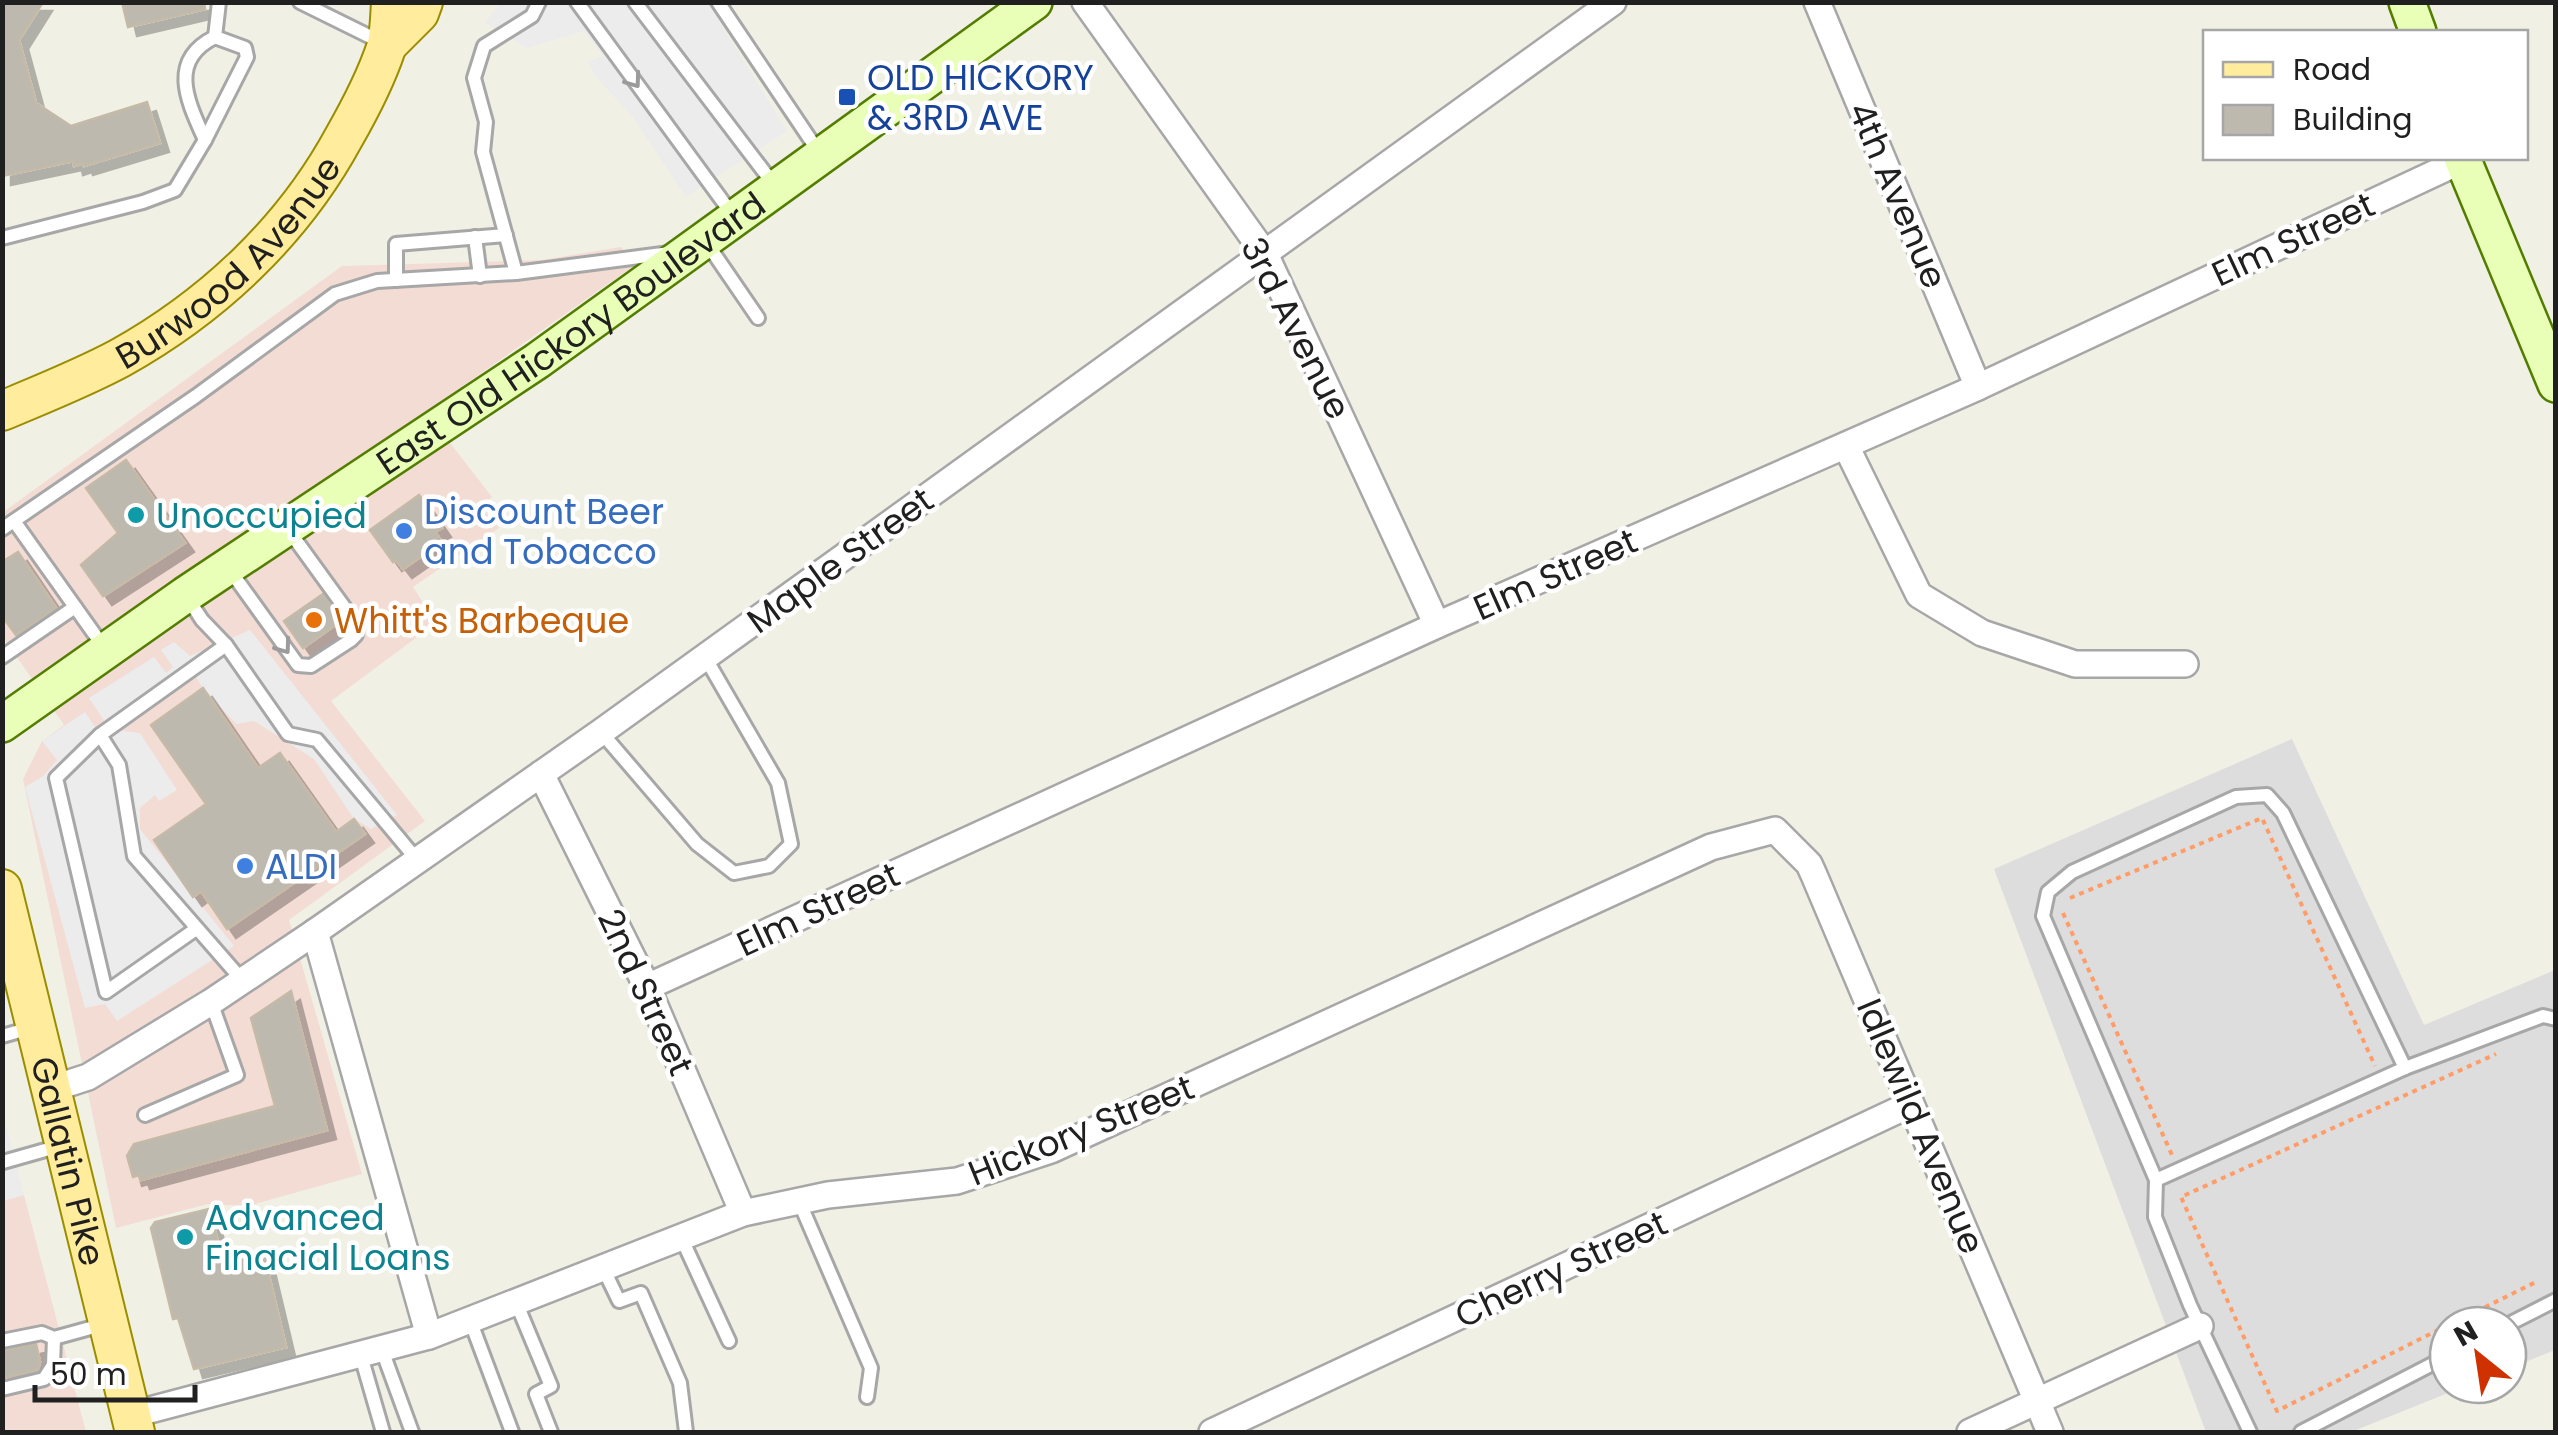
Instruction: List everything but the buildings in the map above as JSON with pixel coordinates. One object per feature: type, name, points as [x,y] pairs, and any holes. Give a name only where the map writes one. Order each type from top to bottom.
[{"type":"main road","name":"Burwood Avenue","points":[[2,411],[100,368],[145,343],[211,296],[276,235],[323,175],[360,109],[387,45],[391,2]]},
{"type":"main road","name":"Burwood Avenue","points":[[387,45],[418,13],[423,2]]},
{"type":"main road","name":"Gallatin Pike","points":[[5,907],[20,1031],[51,1089],[133,1424]]},
{"type":"street","name":"East Old Hickory Boulevard","points":[[2,724],[185,595],[538,361],[1034,2]]},
{"type":"street","name":"3rd Avenue","points":[[1085,2],[1265,254],[1437,626]]},
{"type":"street","name":"Maple Street","points":[[51,1089],[88,1076],[212,1002],[418,861],[1613,2]]},
{"type":"street","name":"4th Avenue","points":[[1818,2],[1978,387]]},
{"type":"street","points":[[2407,2],[2417,30]]},
{"type":"street","name":"Elm Street","points":[[647,986],[1437,626],[1978,387],[2459,160]]},
{"type":"street","points":[[2464,160],[2556,384]]},
{"type":"street","points":[[1846,446],[1920,595],[1982,633],[2074,664],[2185,664]]},
{"type":"street","name":"2nd Street","points":[[542,774],[647,986],[743,1213]]},
{"type":"street","name":"Idlewild Avenue","points":[[1775,830],[1810,864],[2050,1432]]},
{"type":"street","name":"Hickory Street","points":[[133,1424],[428,1336],[743,1213],[799,1201],[957,1181],[1051,1150],[1711,848],[1775,830]]},
{"type":"street","points":[[315,932],[428,1336]]},
{"type":"street","name":"Cherry Street","points":[[1212,1432],[1909,1105]]},
{"type":"street","points":[[1970,1432],[2200,1326]]},
{"type":"lane","points":[[215,37],[219,2]]},
{"type":"lane","points":[[300,2],[387,45]]},
{"type":"lane","points":[[516,273],[483,152],[486,122],[474,78],[484,46],[532,16],[539,2]]},
{"type":"lane","points":[[576,2],[735,218]]},
{"type":"lane","points":[[635,2],[777,188]]},
{"type":"lane","points":[[718,2],[821,156]]},
{"type":"lane","points":[[734,2],[737,30]]},
{"type":"lane","points":[[2,238],[143,202],[175,190],[247,57],[245,48],[215,37]]},
{"type":"lane","points":[[205,140],[185,94],[185,78],[199,47],[215,37]]},
{"type":"lane","points":[[396,280],[396,244],[506,235]]},
{"type":"lane","points":[[475,238],[480,276]]},
{"type":"lane","points":[[106,651],[8,525],[196,396],[335,294],[377,281],[610,263],[698,245],[758,318]]},
{"type":"lane","points":[[228,567],[298,664],[311,666],[351,640],[356,635],[355,622],[286,528]]},
{"type":"lane","points":[[185,595],[288,734],[317,740],[418,861]]},
{"type":"lane","points":[[2,656],[75,607]]},
{"type":"lane","points":[[196,930],[106,992],[56,778],[100,735],[226,646]]},
{"type":"lane","points":[[601,732],[696,844],[734,873],[769,866],[790,844],[778,783],[705,657]]},
{"type":"lane","points":[[100,735],[119,766],[134,856],[243,981]]},
{"type":"lane","points":[[2250,1432],[2155,1217],[2156,1180],[2044,916],[2048,892],[2072,872],[2236,797],[2267,795],[2283,814],[2405,1068]]},
{"type":"lane","points":[[145,1115],[238,1075],[212,1002]]},
{"type":"lane","points":[[2156,1180],[2405,1068],[2543,1016],[2556,1019]]},
{"type":"lane","points":[[3,1162],[64,1145]]},
{"type":"lane","points":[[799,1201],[871,1368],[867,1397]]},
{"type":"lane","points":[[682,1237],[729,1341]]},
{"type":"lane","points":[[603,1268],[619,1302],[641,1292],[680,1383],[686,1432]]},
{"type":"lane","points":[[2528,1314],[2556,1300]]},
{"type":"lane","points":[[516,1302],[551,1386],[536,1394],[551,1432]]},
{"type":"lane","points":[[470,1320],[512,1432]]},
{"type":"lane","points":[[2,1341],[42,1333],[54,1338],[108,1323]]},
{"type":"lane","points":[[2,1389],[44,1379],[53,1364],[54,1338]]},
{"type":"lane","points":[[371,1353],[383,1432]]},
{"type":"lane","points":[[371,1353],[412,1432]]},
{"type":"lane","points":[[2301,1432],[2428,1366]]},
{"type":"path","points":[[2172,1155],[2058,903],[2262,818],[2376,1068]]},
{"type":"path","points":[[2428,1335],[2277,1410],[2181,1197],[2507,1049]]},
{"type":"path","points":[[2488,1305],[2538,1280]]},
{"type":"shaded area","points":[[500,3],[708,3],[787,131],[686,197],[632,116],[595,76],[588,62],[603,56],[584,31],[527,48],[485,23]]},
{"type":"shaded area","points":[[621,247],[635,265],[426,412],[492,497],[481,506],[499,528],[413,587],[436,623],[331,701],[425,821],[289,920],[362,1174],[248,1206],[208,1204],[116,1228],[23,779],[42,741],[64,725],[3,637],[2,513],[342,266],[542,260]]},
{"type":"shaded area","points":[[250,630],[397,815],[371,829],[354,819],[314,759],[254,721],[236,724],[203,688],[187,663],[137,707],[105,722],[89,698],[154,657],[166,673],[173,667],[161,650],[174,642],[190,656]]},
{"type":"shaded area","points":[[85,712],[95,727],[140,733],[177,790],[159,801],[155,795],[140,808],[140,829],[234,946],[117,1021],[105,1004],[85,1008],[25,787],[43,776],[57,760],[42,741]]},
{"type":"shaded area","points":[[2292,739],[2424,1025],[2555,970],[2555,1350],[2528,1361],[2528,1305],[2428,1305],[2428,1401],[2351,1432],[2206,1432],[1994,869]]},
{"type":"shaded area","points":[[2,1110],[24,1195],[3,1201],[2,1200]]},
{"type":"shaded area","points":[[24,1195],[86,1432],[3,1432],[2,1201]]},
{"type":"place","name":"OLD HICKORY & 3RD AVE","points":[[847,97]]},
{"type":"place","name":"Unoccupied","points":[[136,515]]},
{"type":"place","name":"Discount Beer and Tobacco","points":[[404,531]]},
{"type":"place","name":"Whitt's Barbeque","points":[[314,620]]},
{"type":"place","name":"ALDI","points":[[245,866]]},
{"type":"place","name":"Advanced Finacial Loans","points":[[185,1237]]}]
